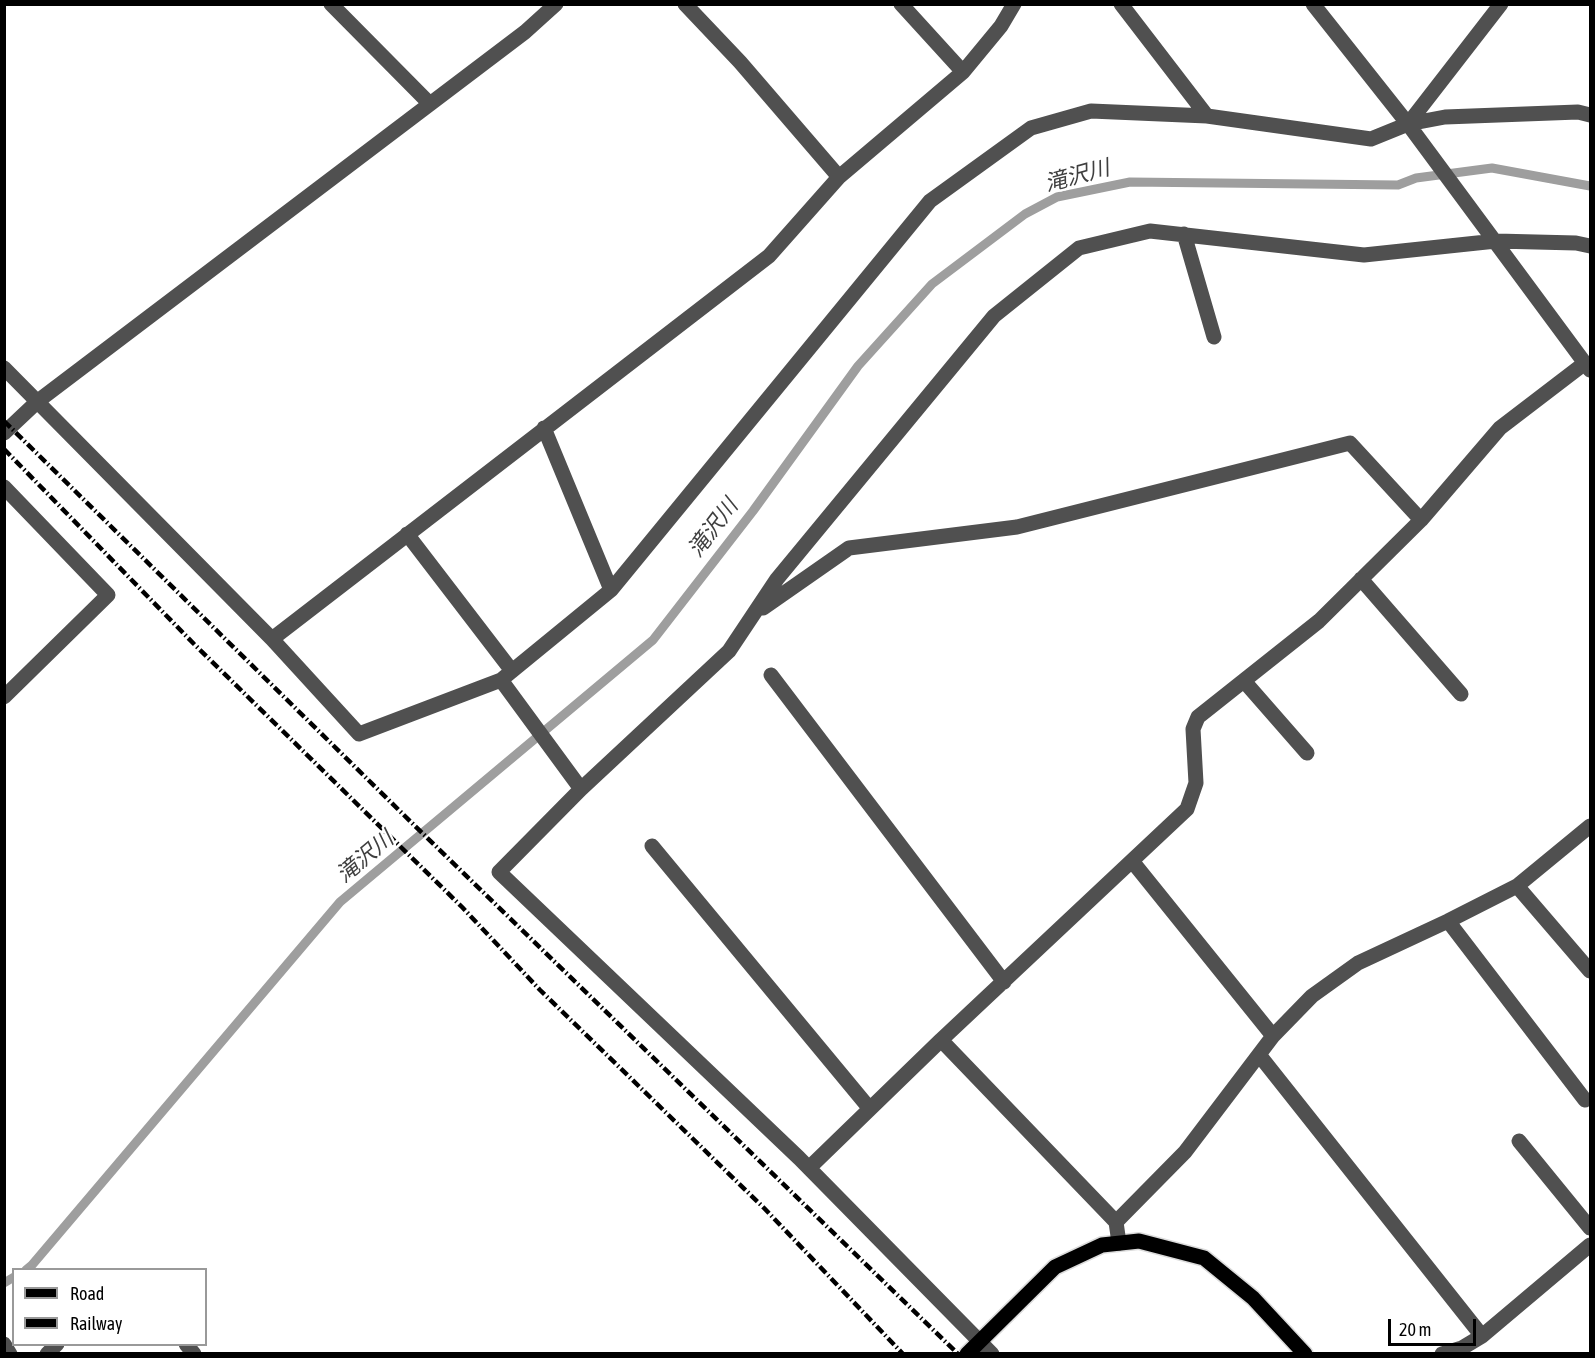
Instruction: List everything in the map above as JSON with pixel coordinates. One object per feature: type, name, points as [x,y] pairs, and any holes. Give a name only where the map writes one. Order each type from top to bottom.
[{"type":"main road","points":[[967,1353],[1055,1267],[1102,1245],[1139,1241],[1204,1258],[1253,1298],[1305,1353]]},
{"type":"street","points":[[331,4],[430,104]]},
{"type":"street","points":[[4,433],[38,401],[525,32],[556,4]]},
{"type":"street","points":[[685,4],[740,62],[838,177]]},
{"type":"street","points":[[902,4],[963,72]]},
{"type":"street","points":[[272,639],[769,256],[838,177],[963,72],[1001,26],[1014,4]]},
{"type":"street","points":[[1121,4],[1207,116]]},
{"type":"street","points":[[1408,124],[1502,4]]},
{"type":"street","points":[[809,1168],[941,1040],[1187,809],[1194,796],[1196,783],[1193,729],[1198,717],[1319,621],[1421,520],[1500,428],[1588,367],[1408,124],[1316,6]]},
{"type":"street","points":[[4,368],[272,639],[359,734],[506,676],[611,590],[930,201],[1031,128],[1091,111],[1207,116],[1371,139],[1408,124],[1444,117],[1578,112],[1590,115]]},
{"type":"street","points":[[992,1353],[809,1168],[499,872],[581,789],[729,651],[777,579],[994,316],[1079,248],[1150,231],[1364,255],[1496,241],[1576,243],[1590,246]]},
{"type":"street","points":[[1184,234],[1215,338]]},
{"type":"street","points":[[544,428],[611,590]]},
{"type":"street","points":[[754,614],[849,548],[1017,527],[1350,442],[1421,520]]},
{"type":"street","points":[[4,487],[108,595],[4,697]]},
{"type":"street","points":[[407,534],[506,676],[530,720],[581,789]]},
{"type":"street","points":[[1361,579],[1461,694]]},
{"type":"street","points":[[771,675],[1004,982]]},
{"type":"street","points":[[1244,681],[1307,753]]},
{"type":"street","points":[[1116,1222],[1185,1152],[1273,1036],[1312,996],[1358,963],[1517,886],[1590,826]]},
{"type":"street","points":[[652,846],[870,1109]]},
{"type":"street","points":[[1132,861],[1273,1036]]},
{"type":"street","points":[[1517,886],[1590,971]]},
{"type":"street","points":[[1448,921],[1585,1100]]},
{"type":"street","points":[[941,1040],[1116,1222],[1119,1243]]},
{"type":"street","points":[[1260,1056],[1482,1336]]},
{"type":"street","points":[[1519,1141],[1590,1228]]},
{"type":"street","points":[[1442,1353],[1462,1348],[1482,1336],[1590,1245]]},
{"type":"street","points":[[4,1344],[10,1353]]},
{"type":"waterway","name":"滝沢川","points":[[28,1268],[340,902],[653,640],[753,511],[858,366],[932,284],[1025,214],[1057,197],[1130,182],[1398,185],[1416,178],[1492,168],[1590,186]]},
{"type":"waterway","name":"滝沢川","points":[[4,1283],[12,1278]]},
{"type":"railway","points":[[4,421],[414,825],[958,1354]]},
{"type":"railway","points":[[4,449],[194,644],[462,907],[540,990],[764,1208],[903,1354]]}]
